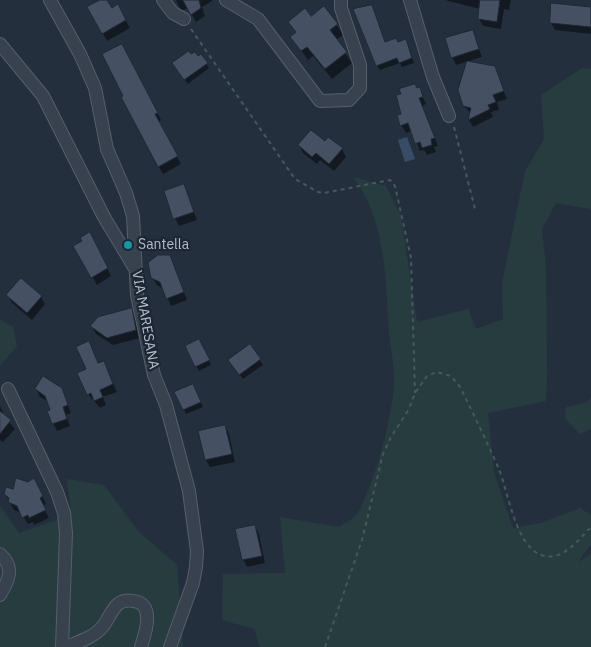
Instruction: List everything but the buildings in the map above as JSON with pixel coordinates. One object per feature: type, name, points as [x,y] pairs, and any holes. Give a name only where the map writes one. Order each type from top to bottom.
[{"type":"street","name":"VIA MARESANA","points":[[50,0],[80,54],[95,88],[107,149],[126,193],[133,216],[137,295],[154,376],[166,405],[190,491],[197,551],[193,583],[170,647]]},
{"type":"street","points":[[163,0],[173,13],[184,19]]},
{"type":"street","points":[[226,0],[258,19],[320,101],[335,102],[349,100],[360,88],[360,65],[341,8],[341,0]]},
{"type":"street","points":[[410,0],[434,77],[449,116]]},
{"type":"street","points":[[0,44],[43,96],[104,217],[135,269]]},
{"type":"street","points":[[8,389],[57,492],[64,513],[66,533],[62,647]]},
{"type":"street","points":[[0,554],[10,566],[10,577],[0,595]]},
{"type":"street","points":[[66,647],[102,628],[118,604],[127,600],[138,601],[144,606],[147,614],[146,632],[141,647]]},
{"type":"path","points":[[184,19],[295,179],[318,192],[324,193],[390,180],[394,186],[411,258],[414,393]]},
{"type":"path","points":[[449,116],[459,142],[475,209]]},
{"type":"path","points":[[325,647],[362,540],[383,454],[414,393],[427,376],[437,372],[451,376],[460,387],[498,468],[516,522],[527,542],[538,553],[554,556],[569,550],[591,527]]},
{"type":"green space","points":[[582,68],[591,69],[591,209],[556,203],[542,229],[546,267],[546,401],[488,413],[494,472],[513,528],[541,523],[580,508],[591,515],[591,544],[578,562],[591,554],[591,647],[260,647],[254,629],[222,620],[223,574],[285,573],[280,517],[339,527],[354,518],[371,485],[383,446],[391,407],[394,375],[382,251],[372,212],[364,194],[353,177],[386,186],[401,216],[417,322],[468,309],[476,329],[503,319],[502,283],[525,171],[544,139],[541,95]]},
{"type":"green space","points":[[0,319],[13,327],[17,346],[0,366]]},
{"type":"green space","points":[[591,398],[591,429],[580,434],[565,419],[566,407],[586,403]]},
{"type":"green space","points":[[67,479],[104,485],[138,531],[177,565],[183,647],[0,647],[0,506],[19,533],[71,515]]},
{"type":"water","points":[[407,137],[415,159],[405,162],[398,140]]},
{"type":"place","name":"Santella","points":[[128,245]]}]
